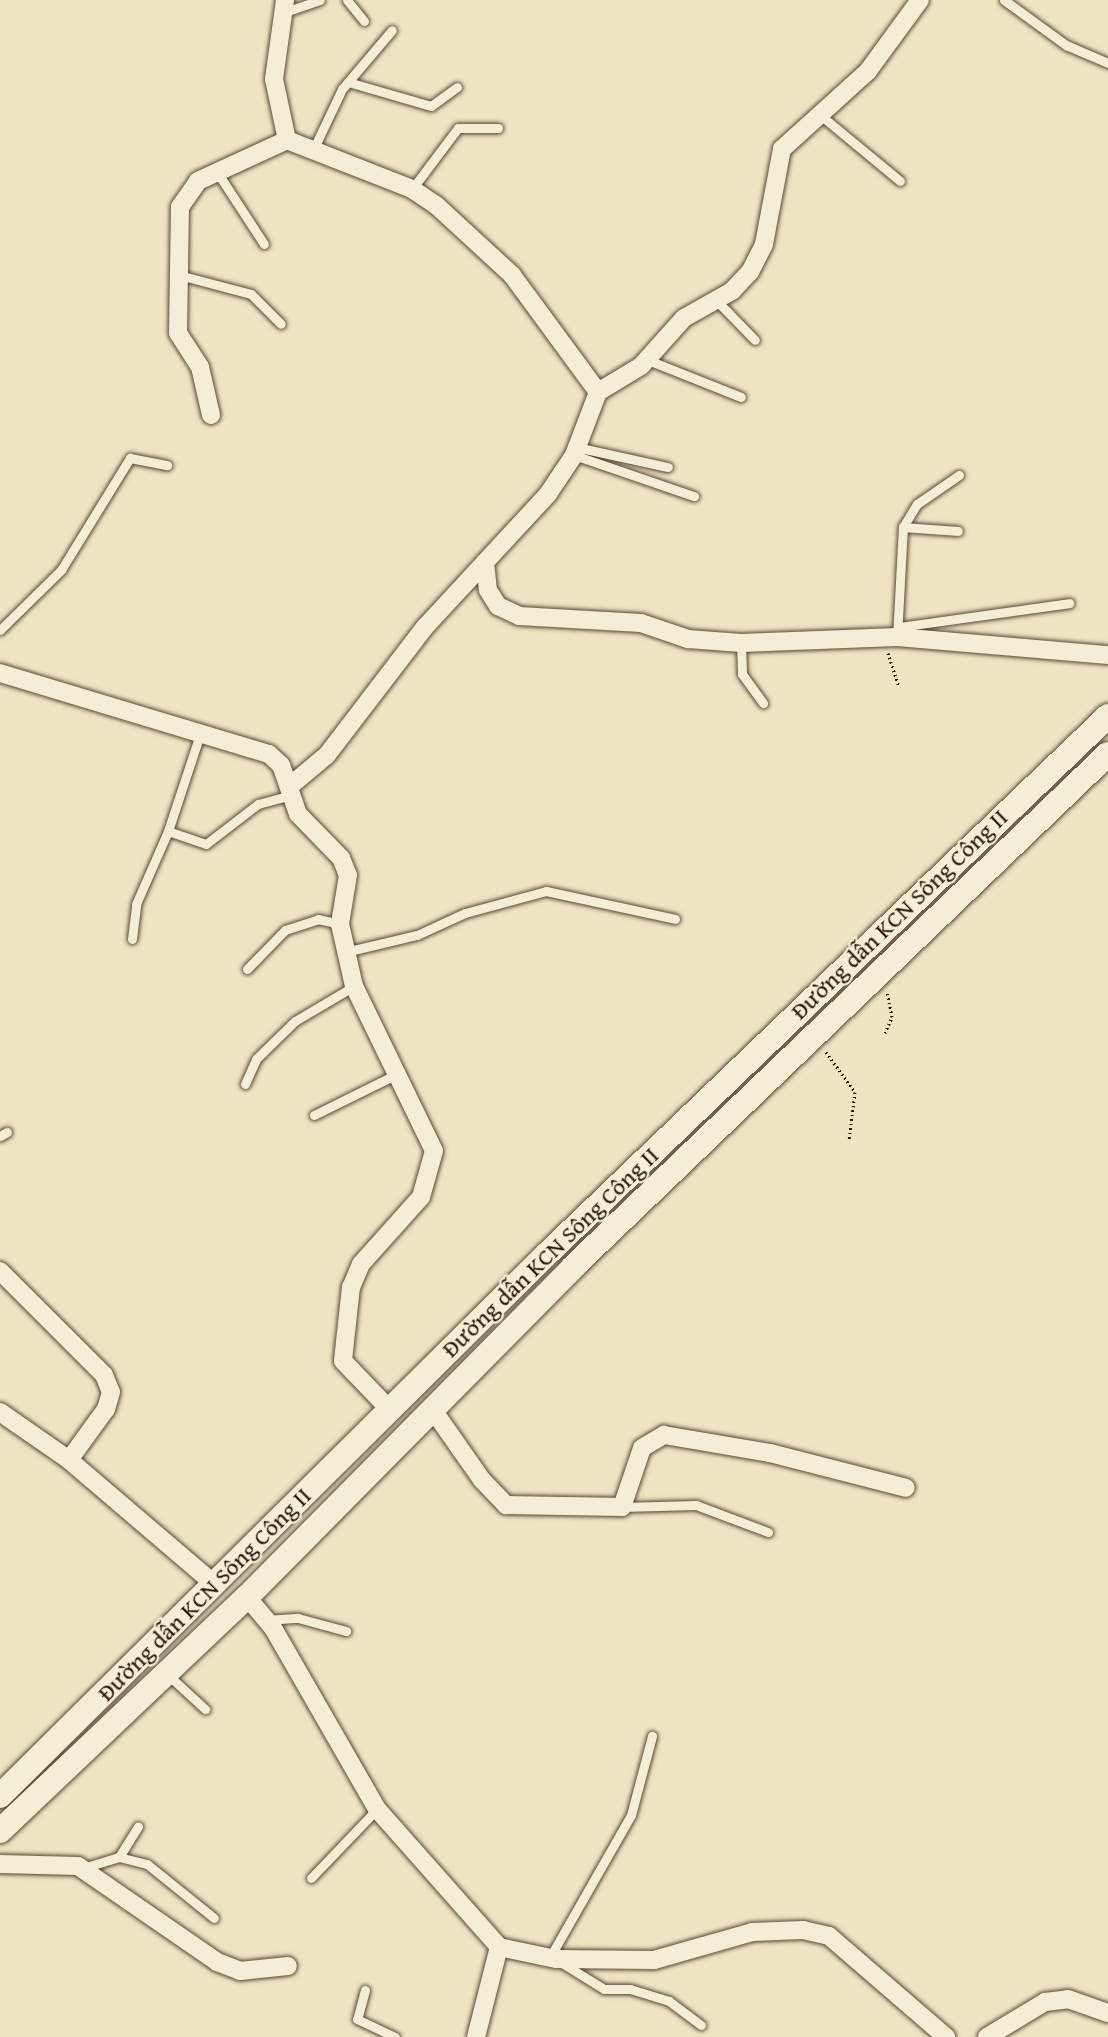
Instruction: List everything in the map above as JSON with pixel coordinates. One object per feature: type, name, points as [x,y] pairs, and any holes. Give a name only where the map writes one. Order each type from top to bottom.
[{"type":"street","points":[[290,790],[334,746],[425,627],[548,494],[575,451],[598,392],[648,360],[684,318],[715,299],[750,272],[764,244],[782,148],[868,71],[920,0]]},
{"type":"street","points":[[283,6],[274,79],[287,140]]},
{"type":"street","points":[[211,415],[200,367],[178,333],[180,207],[186,191],[217,172],[287,140],[412,189],[476,237],[512,275],[598,392]]},
{"type":"street","points":[[485,562],[488,590],[498,606],[519,616],[641,623],[688,639],[741,643],[895,634],[1108,655]]},
{"type":"street","points":[[0,673],[269,754],[290,790],[298,814],[340,858],[348,875],[340,924],[344,952],[354,986],[399,1073],[434,1151],[433,1167],[409,1216],[354,1275],[342,1342],[346,1370],[390,1410]]},
{"type":"street","name":"Đường dẫn KCN Sông Công II","points":[[7,1789],[390,1410],[1026,791],[1108,717]]},
{"type":"street","name":"Đường dẫn KCN Sông Công II","points":[[0,1832],[247,1597],[573,1268],[814,1040],[1108,754]]},
{"type":"street","points":[[1026,791],[1047,813]]},
{"type":"street","points":[[0,1270],[104,1375],[111,1392],[106,1409],[69,1460]]},
{"type":"street","points":[[433,1410],[482,1480],[507,1505],[622,1507],[642,1448],[664,1435],[770,1453],[906,1488]]},
{"type":"street","points":[[0,1412],[69,1460],[214,1584]]},
{"type":"street","points":[[247,1597],[266,1620],[378,1809],[499,1947],[553,1958],[654,1960],[752,1932],[803,1930],[829,1936],[946,2037]]},
{"type":"street","points":[[7,1789],[32,1800]]},
{"type":"street","points":[[0,1864],[83,1868],[217,1962],[240,1971],[288,1966]]},
{"type":"street","points":[[476,2037],[499,1947]]},
{"type":"street","points":[[994,2036],[1051,2001],[1068,1999],[1108,2013]]},
{"type":"lane","points":[[283,6],[320,0]]},
{"type":"lane","points":[[347,0],[364,21]]},
{"type":"lane","points":[[1004,0],[1066,45],[1108,63]]},
{"type":"lane","points":[[313,150],[348,81],[392,30]]},
{"type":"lane","points":[[348,81],[431,105],[457,87]]},
{"type":"lane","points":[[819,114],[900,181]]},
{"type":"lane","points":[[412,189],[458,128],[498,128]]},
{"type":"lane","points":[[217,172],[264,244]]},
{"type":"lane","points":[[179,275],[251,294],[281,324]]},
{"type":"lane","points":[[715,299],[755,340]]},
{"type":"lane","points":[[648,360],[741,398]]},
{"type":"lane","points":[[575,451],[668,467]]},
{"type":"lane","points":[[575,451],[694,496]]},
{"type":"lane","points":[[0,630],[61,570],[130,458],[168,465]]},
{"type":"lane","points":[[959,475],[917,504],[903,527],[895,634],[1069,603]]},
{"type":"lane","points":[[903,527],[958,531]]},
{"type":"lane","points":[[741,643],[742,674],[763,703]]},
{"type":"lane","points":[[132,939],[136,904],[168,831],[200,734]]},
{"type":"lane","points":[[168,831],[206,844],[258,804],[290,790]]},
{"type":"lane","points":[[344,952],[417,935],[465,913],[546,891],[675,918]]},
{"type":"lane","points":[[247,969],[285,930],[318,919],[340,924]]},
{"type":"lane","points":[[244,1084],[256,1059],[295,1021],[354,986]]},
{"type":"lane","points":[[314,1115],[399,1073]]},
{"type":"lane","points":[[622,1507],[696,1505],[768,1532]]},
{"type":"lane","points":[[266,1620],[297,1618],[346,1631]]},
{"type":"lane","points":[[166,1673],[205,1709]]},
{"type":"lane","points":[[652,1736],[631,1815],[553,1958],[604,1989],[630,1989],[669,2001],[701,2025]]},
{"type":"lane","points":[[311,1878],[378,1809]]},
{"type":"lane","points":[[119,1857],[138,1827]]},
{"type":"lane","points":[[83,1868],[119,1857],[147,1864],[213,1918]]},
{"type":"lane","points":[[365,1990],[357,2019],[395,2037]]},
{"type":"path","points":[[895,634],[887,661],[899,687]]},
{"type":"path","points":[[880,976],[892,1008],[885,1033]]},
{"type":"path","points":[[814,1040],[855,1092],[849,1140]]}]
